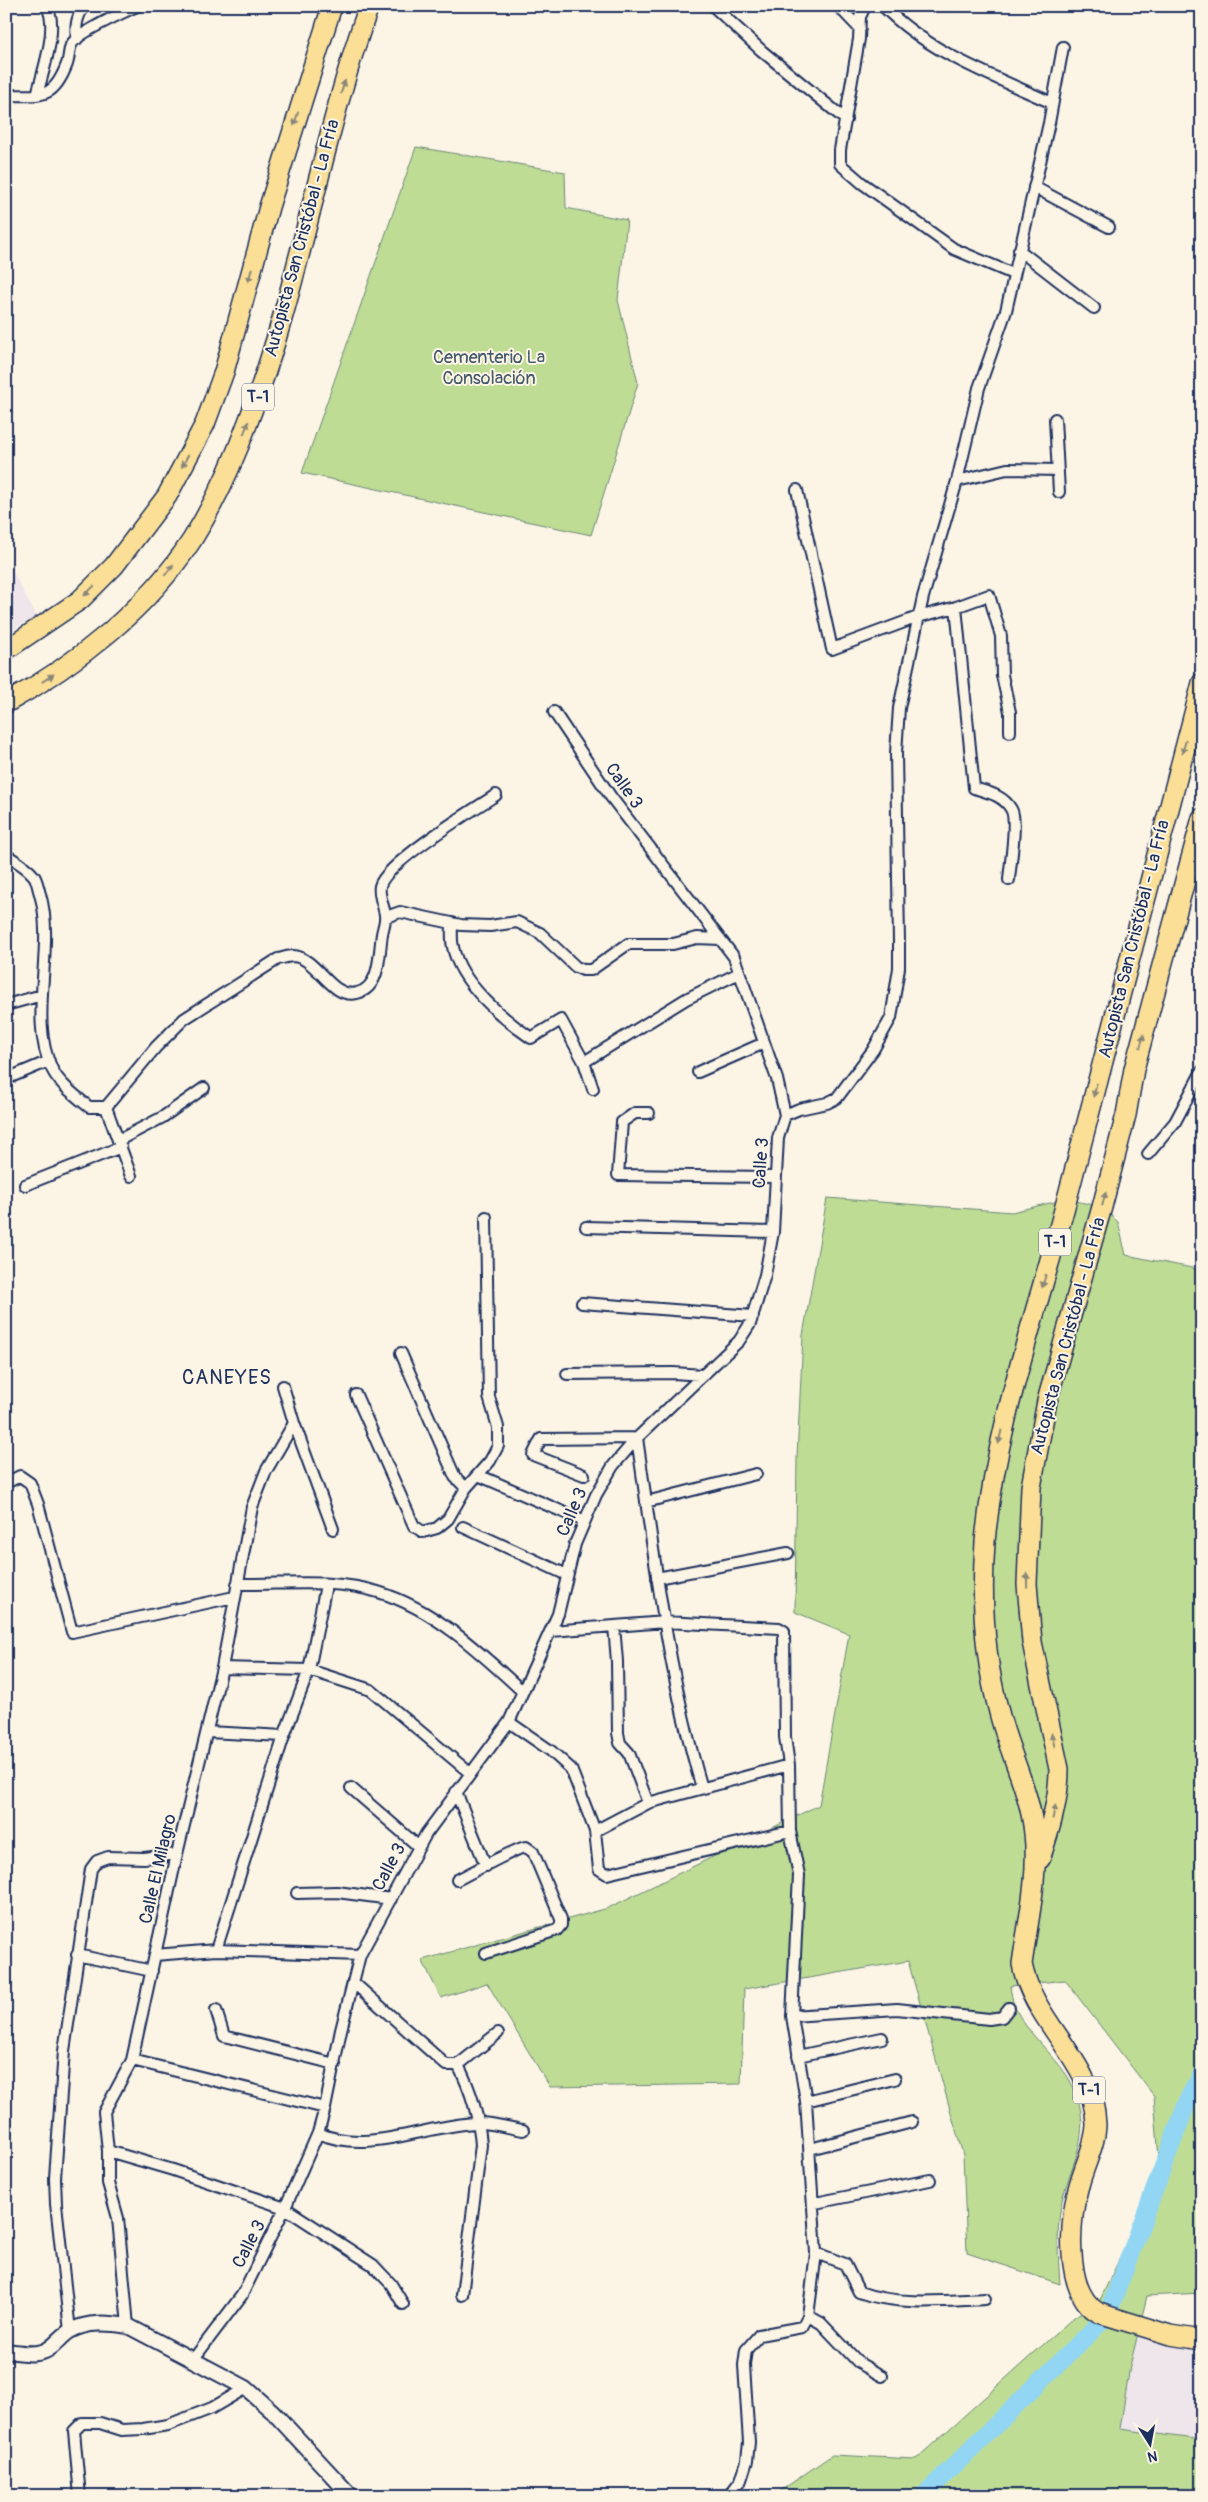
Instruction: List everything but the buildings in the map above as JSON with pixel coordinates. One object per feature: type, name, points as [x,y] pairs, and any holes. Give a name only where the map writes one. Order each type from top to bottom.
[{"type":"highway","name":"Autopista San Cristóbal - La Fría","points":[[6,650],[80,600],[114,566],[167,496],[205,424],[224,372],[269,207],[332,6]]},
{"type":"highway","name":"Autopista San Cristóbal - La Fría","points":[[6,703],[68,665],[126,616],[167,573],[191,541],[206,514],[235,456],[267,374],[306,236],[339,97],[369,6]]},
{"type":"highway","name":"Autopista San Cristóbal - La Fría","points":[[1036,1869],[1034,1830],[1030,1805],[999,1713],[988,1664],[984,1577],[992,1480],[1006,1413],[1067,1198],[1202,682]]},
{"type":"highway","name":"Autopista San Cristóbal - La Fría","points":[[1036,1869],[1051,1828],[1059,1788],[1059,1769],[1032,1642],[1027,1584],[1030,1486],[1047,1401],[1104,1198],[1126,1115],[1134,1069],[1202,818]]},
{"type":"highway","name":"T-1","points":[[1036,1869],[1022,1964],[1029,1989],[1046,2020],[1083,2075],[1094,2108],[1095,2138],[1076,2196],[1073,2261],[1081,2295],[1092,2309],[1106,2316],[1170,2335],[1202,2340]]},
{"type":"street","points":[[37,95],[48,52],[51,26],[46,6]]},
{"type":"street","points":[[78,39],[76,30],[78,16],[84,6]]},
{"type":"street","points":[[6,95],[37,95],[51,92],[63,73],[71,45],[84,33],[137,6]]},
{"type":"street","points":[[713,6],[762,51],[846,120]]},
{"type":"street","points":[[838,6],[860,29]]},
{"type":"street","points":[[865,6],[860,17],[860,29],[840,150],[840,164],[849,174],[954,249],[1013,274]]},
{"type":"street","points":[[883,6],[894,17],[952,58],[1052,103]]},
{"type":"street","points":[[785,1115],[800,1109],[827,1104],[837,1098],[873,1050],[891,1018],[899,968],[900,942],[897,730],[899,708],[918,617],[957,481],[979,388],[1006,311],[1063,47]]},
{"type":"street","points":[[1034,187],[1109,227]]},
{"type":"street","points":[[1019,250],[1094,308]]},
{"type":"street","points":[[1055,418],[1059,492]]},
{"type":"street","points":[[957,481],[1008,469],[1058,470]]},
{"type":"street","points":[[797,490],[832,648],[918,617],[956,607],[989,595],[1000,636],[1002,675],[1010,712],[1010,732]]},
{"type":"street","points":[[956,607],[974,788],[991,792],[1003,800],[1012,810],[1014,824],[1009,880]]},
{"type":"street","name":"Calle 3","points":[[192,2361],[242,2295],[285,2208],[318,2133],[335,2064],[340,2030],[360,1955],[418,1846],[470,1773],[484,1759],[509,1722],[558,1614],[584,1521],[613,1466],[637,1438],[739,1341],[750,1324],[773,1232],[774,1177],[778,1138],[785,1115],[777,1079],[734,956],[611,798],[554,712]]},
{"type":"street","points":[[6,855],[35,877],[41,899],[46,949],[42,995],[44,1038],[49,1061],[53,1071],[71,1093],[89,1107],[106,1106],[156,1047],[184,1020],[278,959],[294,956],[307,962],[343,991],[356,994],[367,988],[374,980],[378,967],[386,917],[380,887],[384,877],[430,838],[496,795]]},
{"type":"street","points":[[386,917],[400,912],[452,923],[490,926],[518,922],[540,933],[576,967],[583,970],[591,970],[628,944],[673,944],[697,938],[720,939]]},
{"type":"street","points":[[452,923],[453,948],[467,980],[509,1023],[531,1038],[561,1020],[584,1062],[593,1089]]},
{"type":"street","points":[[584,1062],[686,999],[739,973]]},
{"type":"street","points":[[6,1005],[42,995]]},
{"type":"street","points":[[698,1072],[764,1044]]},
{"type":"street","points":[[6,1079],[49,1061]]},
{"type":"street","points":[[1148,1154],[1175,1122],[1202,1072]]},
{"type":"street","points":[[25,1185],[120,1143],[163,1117],[204,1088]]},
{"type":"street","points":[[106,1106],[132,1176]]},
{"type":"street","points":[[649,1113],[636,1113],[622,1122],[618,1174],[774,1177]]},
{"type":"street","points":[[356,1395],[405,1509],[418,1530],[433,1530],[445,1523],[466,1488],[495,1453],[499,1440],[498,1427],[489,1397],[486,1217]]},
{"type":"street","points":[[586,1226],[773,1232]]},
{"type":"street","points":[[582,1303],[753,1316]]},
{"type":"street","points":[[401,1353],[455,1477],[466,1488]]},
{"type":"street","points":[[567,1374],[673,1373],[703,1375]]},
{"type":"street","points":[[283,1386],[294,1423],[334,1529]]},
{"type":"street","name":"Calle El Milagro","points":[[128,2326],[118,2218],[108,2184],[108,2151],[104,2112],[132,2060],[177,1854],[222,1668],[245,1538],[258,1490],[294,1423]]},
{"type":"street","points":[[584,1475],[533,1456],[541,1439],[637,1438],[665,1622],[681,1711],[702,1788]]},
{"type":"street","points":[[646,1502],[756,1474]]},
{"type":"street","points":[[478,1475],[584,1521]]},
{"type":"street","points":[[6,1483],[20,1476],[30,1483],[38,1504],[72,1632],[234,1597]]},
{"type":"street","points":[[463,1527],[568,1576]]},
{"type":"street","points":[[658,1578],[788,1553]]},
{"type":"street","points":[[237,1584],[326,1584],[378,1591],[413,1606],[476,1651],[522,1691]]},
{"type":"street","points":[[216,1950],[284,1736],[309,1670],[326,1584]]},
{"type":"street","points":[[551,1631],[665,1622],[779,1628],[784,1631],[785,1737],[789,1765],[790,1831],[799,1875],[792,2016],[806,2101],[816,2253],[808,2316],[802,2327],[759,2335],[746,2350],[744,2365],[749,2442],[747,2461],[741,2480],[729,2496]]},
{"type":"street","points":[[614,1626],[620,1743],[629,1753],[648,1803]]},
{"type":"street","points":[[222,1668],[309,1670],[371,1690],[470,1773]]},
{"type":"street","points":[[509,1722],[551,1751],[571,1769],[595,1831],[600,1869],[607,1874],[790,1831]]},
{"type":"street","points":[[207,1732],[284,1736]]},
{"type":"street","points":[[595,1831],[648,1803],[789,1765]]},
{"type":"street","points":[[351,1788],[418,1846]]},
{"type":"street","points":[[456,1792],[486,1866]]},
{"type":"street","points":[[457,1880],[518,1848],[529,1848],[562,1922],[557,1930],[486,1953]]},
{"type":"street","points":[[70,2331],[56,2204],[55,2178],[64,2051],[86,1889],[94,1863],[108,1857],[144,1858],[177,1854]]},
{"type":"street","points":[[297,1893],[337,1892],[391,1899]]},
{"type":"street","points":[[155,1955],[216,1950],[360,1955]]},
{"type":"street","points":[[77,1955],[152,1971]]},
{"type":"street","points":[[354,1983],[446,2065],[458,2065],[498,2033]]},
{"type":"street","points":[[792,2016],[897,2009],[989,2019],[1002,2017],[1009,2008]]},
{"type":"street","points":[[216,2010],[224,2036],[335,2064]]},
{"type":"street","points":[[798,2056],[882,2038]]},
{"type":"street","points":[[132,2060],[325,2108]]},
{"type":"street","points":[[458,2065],[469,2085],[479,2122],[481,2145],[462,2295]]},
{"type":"street","points":[[806,2101],[895,2079]]},
{"type":"street","points":[[318,2133],[333,2140],[363,2141],[479,2122],[523,2130]]},
{"type":"street","points":[[810,2149],[912,2122]]},
{"type":"street","points":[[108,2151],[173,2170],[285,2208],[373,2265],[391,2284],[403,2304]]},
{"type":"street","points":[[814,2203],[930,2180]]},
{"type":"street","points":[[816,2253],[845,2264],[859,2292],[874,2297],[945,2301],[985,2299]]},
{"type":"street","points":[[808,2316],[821,2323],[859,2363],[882,2376]]},
{"type":"street","points":[[6,2350],[32,2354],[47,2350],[70,2331],[91,2324],[109,2323],[128,2326],[246,2388],[273,2412],[351,2496]]},
{"type":"street","points":[[80,2496],[74,2431],[82,2423],[100,2423],[122,2430],[143,2430],[168,2425],[212,2408],[246,2388]]},
{"type":"shaded area","points":[[6,559],[37,617],[6,633]]},
{"type":"shaded area","points":[[1141,2321],[1186,2331],[1202,2329],[1202,2440],[1120,2429],[1130,2366]]},
{"type":"green space","name":"Cementerio La Consolación","points":[[416,147],[565,172],[566,208],[627,220],[618,300],[638,383],[591,535],[302,473]]},
{"type":"green space","points":[[827,1198],[1012,1212],[1067,1199],[1102,1207],[1118,1222],[1126,1255],[1202,1270],[1202,2293],[1147,2296],[1130,2366],[1120,2429],[1202,2440],[1202,2496],[773,2496],[832,2455],[916,2459],[1074,2317],[1100,2300],[1160,2173],[1154,2096],[1065,1980],[1010,1986],[1014,2005],[1020,2017],[1064,2071],[1077,2096],[1081,2110],[1082,2123],[1079,2148],[1063,2196],[1059,2218],[1060,2284],[967,2253],[963,2155],[908,1961],[744,1989],[741,2084],[550,2087],[487,1983],[441,1998],[422,1960],[608,1908],[819,1805],[849,1634],[795,1612],[797,1457],[803,1335]]},
{"type":"waterway","points":[[923,2496],[1107,2316],[1190,2095],[1202,2074]]},
{"type":"district","name":"CANEYES","points":[[227,1377]]}]
